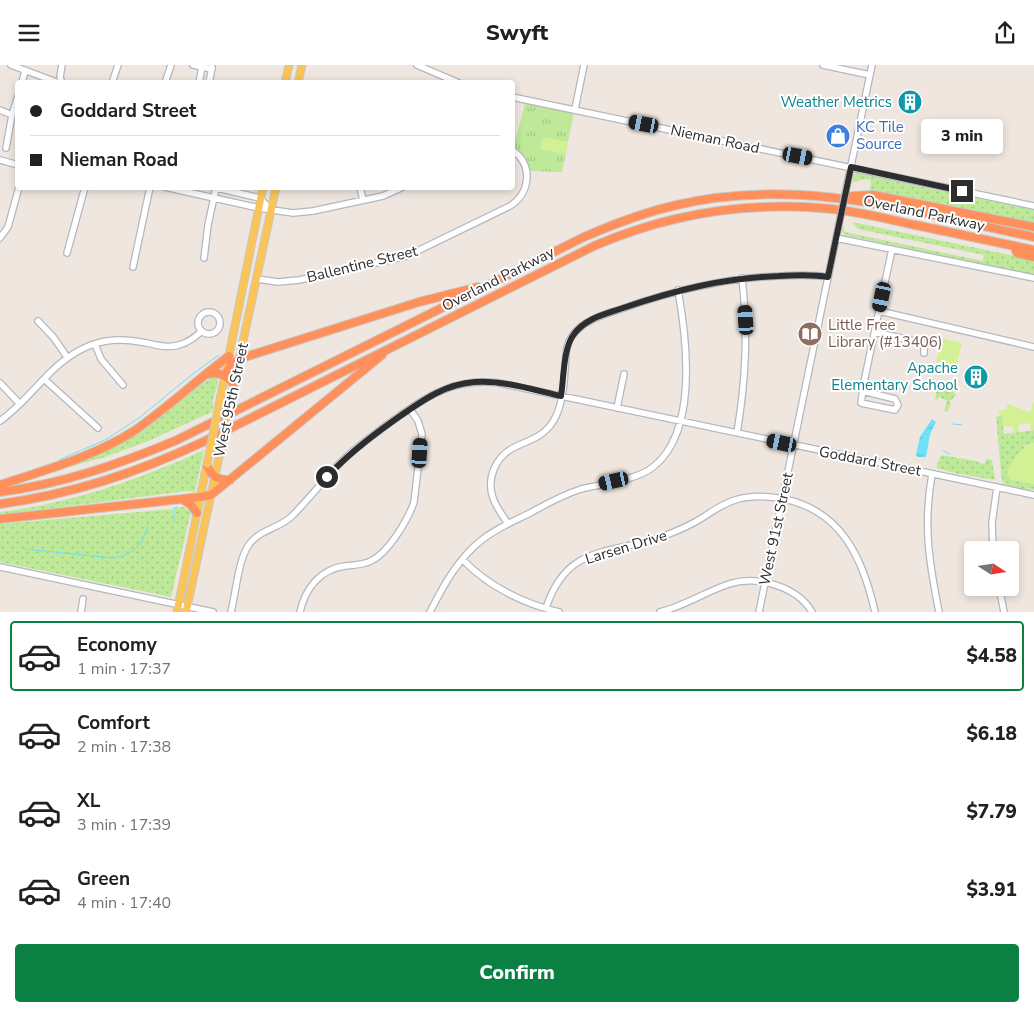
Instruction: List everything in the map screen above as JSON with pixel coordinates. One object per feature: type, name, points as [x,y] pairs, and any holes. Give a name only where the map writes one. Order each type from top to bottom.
[{"type":"highway","name":"Overland Parkway","points":[[0,492],[84,474],[129,460],[177,440],[584,237],[631,219],[678,205],[752,195],[827,196],[878,204],[1034,237]]},
{"type":"highway","points":[[827,196],[873,195],[1034,227]]},
{"type":"highway","name":"Overland Parkway","points":[[0,504],[61,494],[139,470],[203,443],[391,347],[607,241],[666,221],[708,212],[770,207],[833,209],[1034,250]]},
{"type":"highway","points":[[1014,246],[1017,253],[1034,257]]},
{"type":"highway","points":[[225,376],[231,364],[240,359],[419,301],[492,283]]},
{"type":"highway","points":[[0,519],[210,495],[391,347]]},
{"type":"highway","points":[[0,485],[76,459],[108,445],[144,423],[208,374],[229,355]]},
{"type":"highway","points":[[208,374],[220,373],[234,387]]},
{"type":"highway","points":[[207,465],[215,477],[220,480],[230,480]]},
{"type":"highway","points":[[182,499],[191,505],[197,513]]},
{"type":"main road","points":[[286,80],[289,65]]},
{"type":"main road","points":[[299,80],[302,65]]},
{"type":"main road","name":"West 95th Street","points":[[177,608],[262,190]]},
{"type":"main road","name":"West 95th Street","points":[[187,609],[275,190]]},
{"type":"street","points":[[11,65],[52,80]]},
{"type":"street","points":[[60,80],[62,65]]},
{"type":"street","points":[[113,80],[118,65]]},
{"type":"street","points":[[166,80],[171,65]]},
{"type":"street","points":[[193,65],[212,67],[210,80]]},
{"type":"street","points":[[417,65],[452,80]]},
{"type":"street","points":[[575,109],[584,65]]},
{"type":"street","points":[[823,65],[870,75]]},
{"type":"street","name":"West 91st Street","points":[[759,612],[872,65]]},
{"type":"street","points":[[200,80],[202,67]]},
{"type":"street","points":[[23,80],[25,71]]},
{"type":"street","name":"Nieman Road","points":[[515,98],[1034,206]]},
{"type":"street","points":[[6,148],[15,106]]},
{"type":"street","points":[[0,110],[12,115]]},
{"type":"street","name":"Ballentine Street","points":[[257,279],[278,282],[299,280],[418,252],[516,202],[526,189],[528,175],[524,162],[515,153]]},
{"type":"street","points":[[0,160],[15,164]]},
{"type":"street","points":[[0,237],[8,227],[18,190]]},
{"type":"street","points":[[67,253],[84,190]]},
{"type":"street","points":[[133,267],[149,190]]},
{"type":"street","points":[[178,190],[259,208],[293,213],[305,213],[383,196],[396,190]]},
{"type":"street","points":[[204,258],[214,190]]},
{"type":"street","points":[[224,190],[260,197],[271,209]]},
{"type":"street","points":[[361,190],[363,200]]},
{"type":"street","points":[[836,238],[1034,278]]},
{"type":"street","points":[[863,391],[896,399],[898,405],[895,410],[889,410],[861,403],[863,391],[879,311],[892,249]]},
{"type":"street","points":[[508,524],[492,494],[493,471],[500,459],[508,451],[536,438],[548,428],[558,411],[566,350],[572,336],[580,327],[593,319],[678,290],[718,281],[806,275],[828,277]]},
{"type":"street","points":[[736,433],[743,392],[747,346],[742,278]]},
{"type":"street","points":[[430,612],[445,584],[463,559],[484,538],[572,492],[630,477],[649,470],[669,451],[675,440],[680,421],[686,383],[683,314],[678,290]]},
{"type":"street","points":[[206,311],[217,314],[220,321],[219,328],[209,334],[202,331],[198,325],[200,315],[206,311]]},
{"type":"street","points":[[879,311],[1034,347]]},
{"type":"street","points":[[38,321],[54,338],[67,357]]},
{"type":"street","points":[[0,421],[67,357],[94,344],[122,340],[170,347],[185,343],[202,331]]},
{"type":"street","points":[[875,332],[922,343],[924,353]]},
{"type":"street","points":[[94,344],[100,359],[123,385]]},
{"type":"street","points":[[617,408],[624,374]]},
{"type":"street","points":[[44,379],[98,428]]},
{"type":"street","name":"Goddard Street","points":[[231,612],[242,559],[254,538],[260,533],[286,522],[346,456],[410,409],[440,390],[474,382],[499,383],[1034,495]]},
{"type":"street","points":[[0,383],[19,403]]},
{"type":"street","points":[[300,612],[308,589],[316,579],[334,568],[360,565],[379,556],[409,514],[414,502],[422,434],[418,421],[410,409]]},
{"type":"street","points":[[932,474],[926,527],[930,566],[939,612]]},
{"type":"street","points":[[993,541],[992,523],[997,487]]},
{"type":"street","name":"Larsen Drive","points":[[546,608],[554,589],[564,573],[588,556],[662,537],[693,523],[734,500],[752,497],[782,499],[801,503],[832,522],[846,538],[859,562],[875,612]]},
{"type":"street","points":[[463,559],[488,581],[506,591],[525,601],[559,612]]},
{"type":"street","points":[[0,567],[177,608],[213,612]]},
{"type":"street","points":[[660,612],[679,609],[729,584],[748,581],[782,587],[794,592],[812,612]]},
{"type":"street","points":[[1001,596],[1004,612]]},
{"type":"street","points":[[81,612],[84,599]]},
{"type":"green space","points":[[525,101],[574,112],[562,172],[531,171],[524,157],[515,148],[515,140]]},
{"type":"green space","points":[[543,137],[568,142],[565,154],[540,149]]},
{"type":"green space","points":[[856,173],[1034,210],[1034,223],[870,191],[871,180],[864,179],[852,183]]},
{"type":"green space","points":[[852,222],[1034,260],[1034,275],[844,235],[842,231],[843,226],[845,232],[983,261],[984,255],[858,229]]},
{"type":"green space","points":[[941,338],[962,343],[956,367],[936,362]]},
{"type":"green space","points":[[218,376],[212,412],[146,442],[105,457],[48,473],[140,431],[205,381]]},
{"type":"green space","points":[[938,381],[941,381],[943,389],[951,388],[956,395],[949,402],[951,403],[947,412],[944,411],[947,401],[940,397],[935,401]]},
{"type":"green space","points":[[1034,401],[1034,430],[1031,431],[1030,423],[1018,425],[1019,432],[1014,433],[1012,426],[1003,427],[1002,415],[999,415],[998,411],[1006,409],[1008,404],[1030,412]]},
{"type":"green space","points":[[1002,415],[1004,434],[1034,430],[1034,443],[1025,446],[1010,479],[1034,484],[1034,490],[1027,488],[1034,492],[1003,485],[1003,483],[1018,485],[1002,482],[996,417]]},
{"type":"green space","points":[[1034,443],[1034,484],[1010,479],[1007,473],[1014,459],[1020,451]]},
{"type":"green space","points":[[204,450],[195,492],[187,491],[0,515],[0,512],[53,503],[104,489]]},
{"type":"green space","points":[[941,455],[983,464],[986,459],[992,460],[995,480],[936,468]]},
{"type":"green space","points":[[183,507],[191,512],[171,597],[0,562],[0,524],[173,509],[173,522],[175,508]]},
{"type":"water","points":[[932,419],[936,422],[930,434],[926,457],[918,457],[916,455],[920,437]]},
{"type":"waterway","points":[[59,460],[105,440],[139,418],[219,355]]},
{"type":"waterway","points":[[953,424],[962,425]]},
{"type":"waterway","points":[[943,451],[950,454]]},
{"type":"waterway","points":[[174,522],[174,508],[177,507]]},
{"type":"waterway","points":[[24,549],[114,558],[127,554],[136,548],[140,544],[148,526]]},
{"type":"place","name":"Weather Metrics","points":[[910,102]]},
{"type":"place","name":"KC Tile Source","points":[[838,136]]},
{"type":"place","name":"Little Free Library (#13406)","points":[[810,334]]},
{"type":"place","name":"Apache Elementary School","points":[[976,377]]},
{"type":"route","points":[[327,477],[346,456],[368,439],[421,401],[440,390],[461,384],[489,382],[561,396],[568,343],[577,330],[587,321],[685,288],[718,281],[774,276],[819,275],[828,277],[851,167],[962,191]]}]
